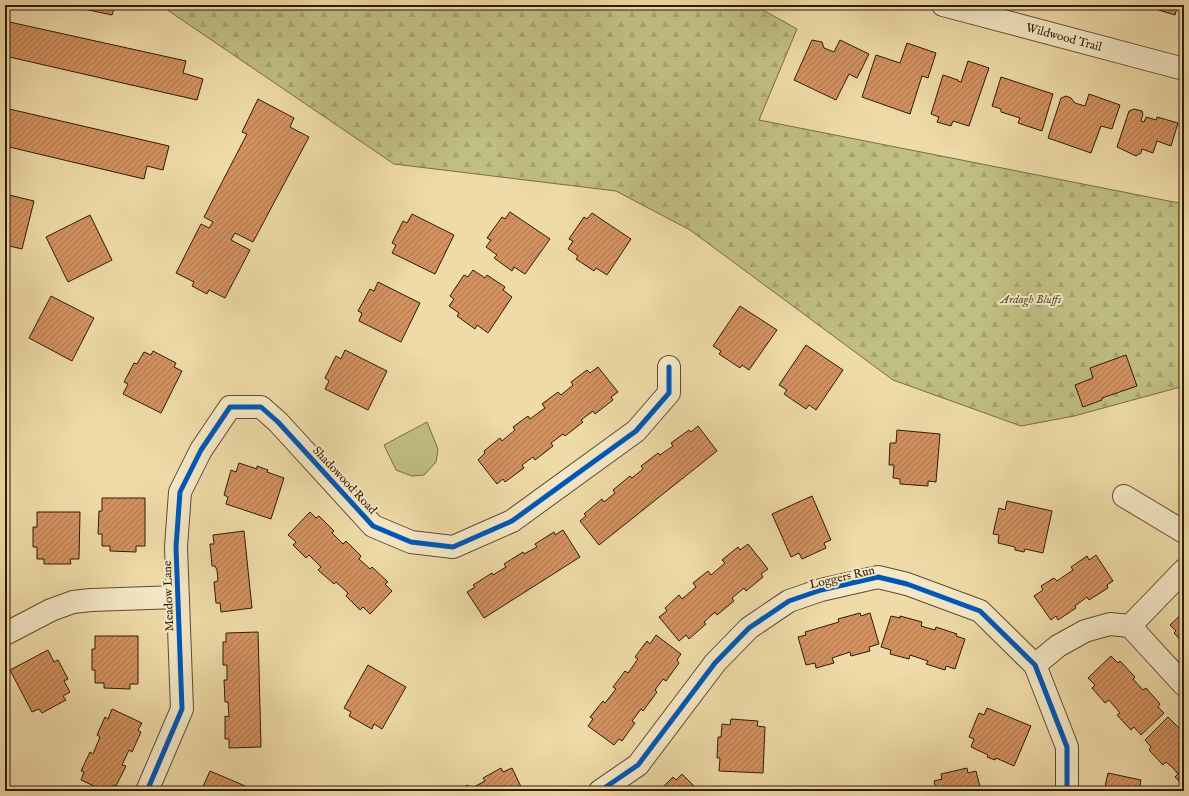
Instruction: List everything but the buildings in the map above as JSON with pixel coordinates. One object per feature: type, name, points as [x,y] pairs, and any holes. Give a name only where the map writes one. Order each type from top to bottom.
[{"type":"street","name":"Wildwood Trail","points":[[943,5],[1184,69]]},
{"type":"street","name":"Shadowood Road","points":[[230,407],[261,407],[278,422],[373,526],[411,542],[453,547],[512,521],[636,431],[669,393],[669,367]]},
{"type":"street","name":"Meadow Lane","points":[[147,791],[182,709],[176,547],[180,492],[201,450],[230,407]]},
{"type":"street","points":[[1124,496],[1184,532]]},
{"type":"street","points":[[1130,626],[1184,570]]},
{"type":"street","name":"Loggers Run","points":[[600,791],[638,765],[715,663],[749,628],[789,601],[821,590],[878,577],[907,584],[980,611],[1035,665],[1066,747],[1067,791]]},
{"type":"street","points":[[5,634],[51,610],[73,602],[178,597]]},
{"type":"street","points":[[1035,665],[1058,646],[1085,631],[1110,624],[1130,626],[1184,685]]},
{"type":"green space","name":"Ardagh Bluffs","points":[[160,5],[754,5],[797,29],[759,120],[1184,204],[1184,386],[1074,416],[1021,426],[893,380],[690,230],[616,191],[394,164]]},
{"type":"green space","points":[[427,422],[438,449],[436,462],[424,475],[412,476],[396,470],[384,445]]},
{"type":"cycle path","points":[[147,791],[182,709],[176,547],[180,492],[201,450],[230,407],[261,407],[278,422],[373,526],[411,542],[453,547],[512,521],[636,431],[669,393],[669,367]]},
{"type":"cycle path","points":[[600,791],[638,765],[715,663],[749,628],[789,601],[821,590],[878,577],[907,584],[980,611],[1035,665],[1067,747],[1067,791]]}]
